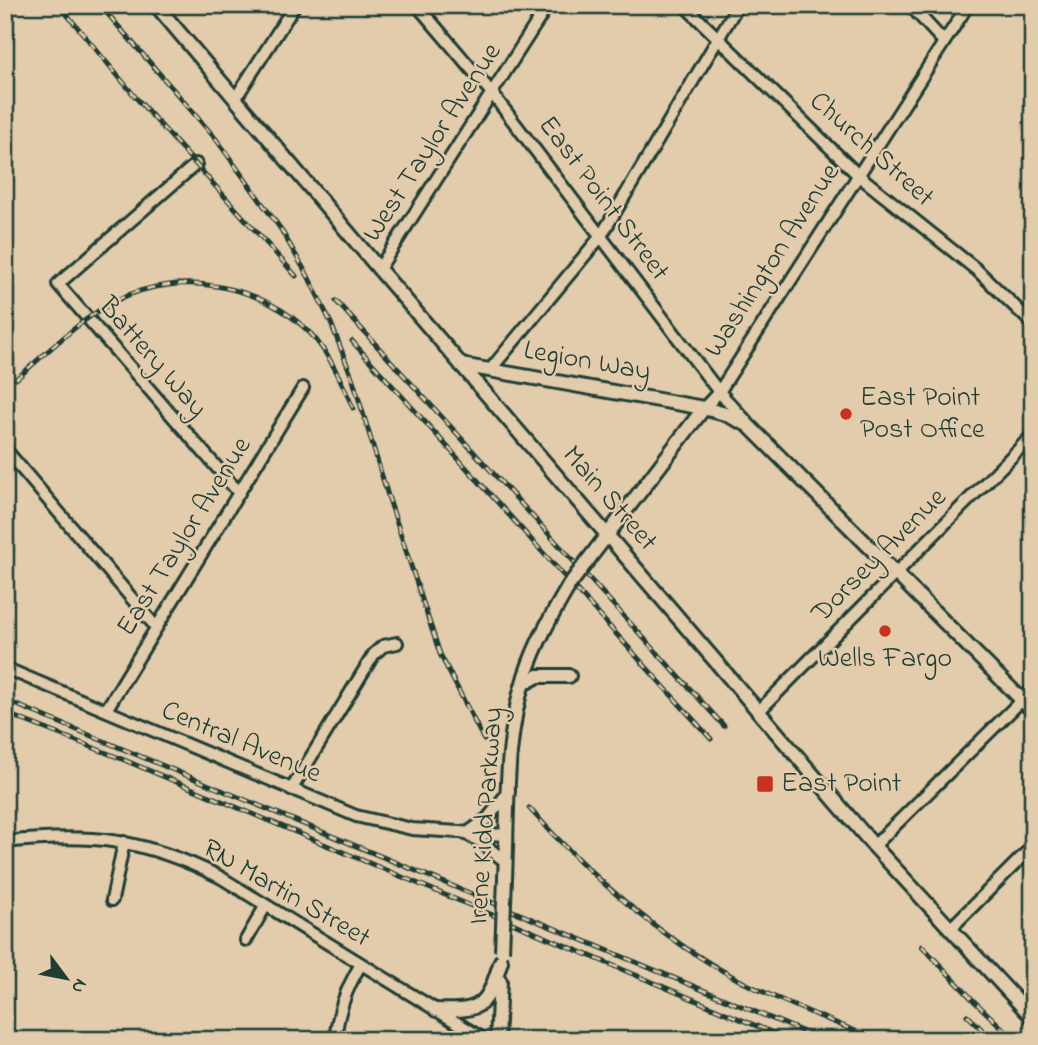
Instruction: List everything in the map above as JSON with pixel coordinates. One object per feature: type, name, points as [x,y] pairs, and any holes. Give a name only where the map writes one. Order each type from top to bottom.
[{"type":"main road","name":"Main Street","points":[[156,5],[379,270],[760,710],[874,846],[1033,1018]]},
{"type":"main road","name":"Legion Way","points":[[461,365],[704,408]]},
{"type":"main road","name":"Washington Avenue","points":[[607,535],[704,408]]},
{"type":"main road","name":"East Point Street","points":[[704,408],[748,425],[1033,711]]},
{"type":"main road","name":"Irene Kidd Parkway","points":[[497,1040],[513,731],[523,684],[540,640],[570,584],[607,535]]},
{"type":"main road","points":[[523,684],[538,676],[569,676]]},
{"type":"main road","points":[[436,1010],[463,1011],[482,1003],[491,992],[501,956]]},
{"type":"street","points":[[235,99],[295,5]]},
{"type":"street","name":"East Point Street","points":[[417,5],[491,92],[719,392],[748,425]]},
{"type":"street","name":"West Taylor Avenue","points":[[379,270],[548,5]]},
{"type":"street","name":"Church Street","points":[[684,5],[858,175],[977,270],[1033,324]]},
{"type":"street","points":[[490,370],[601,236],[738,5]]},
{"type":"street","points":[[910,5],[944,42]]},
{"type":"street","name":"Washington Avenue","points":[[704,408],[719,392],[968,5]]},
{"type":"street","name":"Battery Way","points":[[196,164],[58,284],[239,493]]},
{"type":"street","name":"East Taylor Avenue","points":[[106,710],[303,388]]},
{"type":"street","name":"Dorsey Avenue","points":[[760,710],[1033,435]]},
{"type":"street","points":[[5,449],[156,626]]},
{"type":"street","points":[[291,790],[374,654],[383,646],[397,643]]},
{"type":"street","name":"Central Avenue","points":[[5,668],[356,816],[388,825],[466,834],[506,835]]},
{"type":"street","points":[[874,846],[1033,689]]},
{"type":"street","points":[[466,834],[488,818],[509,791]]},
{"type":"street","name":"Central Avenue","points":[[466,834],[506,862]]},
{"type":"street","name":"RN Martin Street","points":[[5,842],[56,836],[89,837],[157,850],[192,863],[266,905],[485,1040]]},
{"type":"street","points":[[112,900],[124,842]]},
{"type":"street","points":[[950,929],[1033,846]]},
{"type":"street","points":[[246,940],[266,905]]},
{"type":"street","points":[[335,1040],[339,1011],[345,993],[361,964]]},
{"type":"railway","points":[[59,5],[138,100],[296,276]]},
{"type":"railway","points":[[100,5],[216,139],[280,228],[308,276],[331,323],[353,380],[440,654],[484,740]]},
{"type":"railway","points":[[16,379],[77,326],[117,300],[167,285],[193,284],[245,293],[269,303],[291,317],[311,334],[324,351],[353,408]]},
{"type":"railway","points":[[336,301],[724,726]]},
{"type":"railway","points":[[352,341],[711,739]]},
{"type":"railway","points":[[5,700],[823,1040]]},
{"type":"railway","points":[[5,713],[117,757],[790,1040]]},
{"type":"railway","points":[[529,808],[601,881],[681,945],[739,980],[876,1040]]},
{"type":"railway","points":[[922,946],[1015,1040]]},
{"type":"railway","points":[[967,1015],[993,1040]]},
{"type":"place","name":"East Point Post Office","points":[[846,414]]},
{"type":"place","name":"Wells Fargo","points":[[885,631]]},
{"type":"place","name":"East Point","points":[[765,784]]}]
